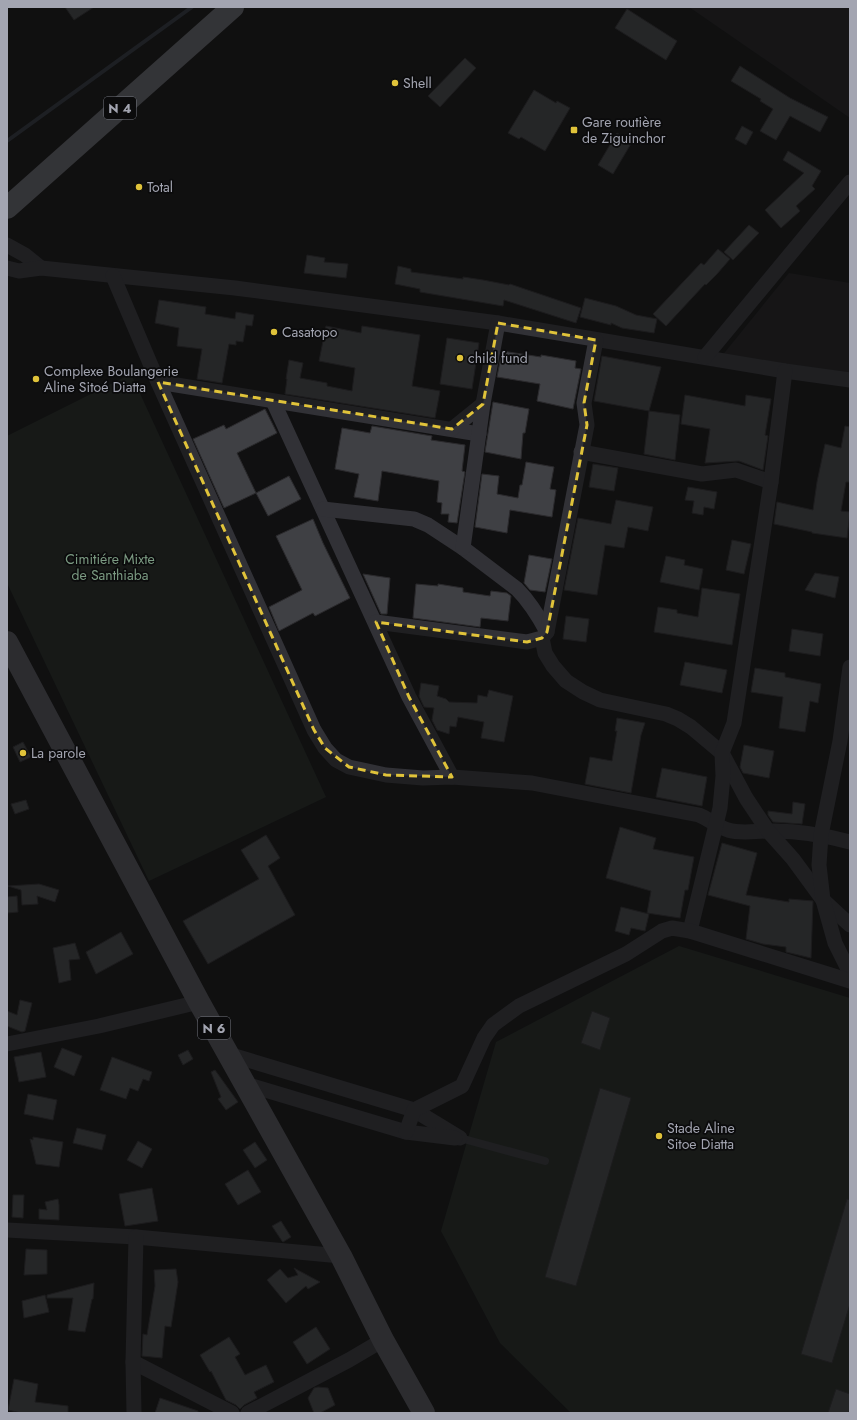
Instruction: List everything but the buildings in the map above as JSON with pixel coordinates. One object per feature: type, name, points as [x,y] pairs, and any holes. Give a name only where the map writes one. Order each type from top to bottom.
[{"type":"highway","name":"N 4","points":[[7,208],[233,7]]},
{"type":"main road","name":"N 6","points":[[7,642],[198,1002],[341,1256],[383,1340],[424,1413]]},
{"type":"street","points":[[705,357],[850,182]]},
{"type":"street","points":[[7,245],[25,255],[41,268]]},
{"type":"street","points":[[7,268],[19,271],[41,268],[235,288],[498,323],[785,371],[850,380]]},
{"type":"street","points":[[113,276],[158,382],[314,730],[325,748],[336,760],[349,767],[386,775],[423,778],[452,777],[532,783],[699,815],[729,831],[754,833],[768,831],[821,835],[850,842]]},
{"type":"street","points":[[463,548],[483,404],[498,323]]},
{"type":"street","points":[[596,340],[584,403],[587,425],[545,635],[545,653],[553,666],[566,681],[583,692],[600,700],[666,714],[678,719],[691,727],[722,753],[746,798],[768,831],[793,859],[823,900],[850,926]]},
{"type":"street","points":[[690,931],[720,808],[723,776],[722,753],[734,723],[772,482],[785,371]]},
{"type":"street","points":[[158,382],[479,434]]},
{"type":"street","points":[[273,401],[376,622],[409,697],[452,777]]},
{"type":"street","points":[[452,429],[483,404]]},
{"type":"street","points":[[581,452],[702,474],[736,470],[772,482]]},
{"type":"street","points":[[323,509],[414,519],[428,524],[463,548],[524,595],[538,615],[545,635]]},
{"type":"street","points":[[376,622],[528,642],[545,635]]},
{"type":"street","points":[[850,667],[845,742],[821,835],[819,865],[823,900],[835,942],[850,972]]},
{"type":"street","points":[[406,1132],[414,1110],[462,1086],[484,1038],[493,1025],[519,1006],[626,954],[662,931],[672,928],[690,931],[850,981]]},
{"type":"street","points":[[7,1044],[99,1026],[198,1002]]},
{"type":"street","points":[[228,1054],[414,1110],[460,1138]]},
{"type":"street","points":[[245,1084],[406,1132],[460,1138]]},
{"type":"street","points":[[7,1230],[136,1237],[341,1256]]},
{"type":"street","points":[[134,1413],[133,1362],[136,1237]]},
{"type":"street","points":[[248,1413],[349,1360],[383,1340]]},
{"type":"street","points":[[133,1362],[232,1413]]},
{"type":"lane","points":[[460,1138],[545,1161]]},
{"type":"highlighted area","points":[[498,323],[596,340],[584,403],[587,425],[547,632],[542,638],[527,642],[376,622],[409,697],[452,777],[386,775],[349,767],[325,748],[314,730],[158,382],[452,429],[483,404]]},
{"type":"shaded area","points":[[689,7],[850,7],[850,118]]},
{"type":"shaded area","points":[[789,273],[850,283],[850,375],[721,357]]},
{"type":"green space","name":"Cimitiére Mixte de Santhiaba","points":[[131,374],[326,797],[149,881],[7,583],[7,436]]},
{"type":"green space","name":"Stade Aline Sitoe Diatta","points":[[679,946],[850,998],[850,1413],[571,1413],[500,1343],[441,1231],[496,1042]]},
{"type":"waterway","points":[[7,141],[192,7]]},
{"type":"place","name":"Shell","points":[[395,83]]},
{"type":"place","name":"Gare routière de Ziguinchor","points":[[574,130]]},
{"type":"place","name":"Total","points":[[139,187]]},
{"type":"place","name":"Casatopo","points":[[274,332]]},
{"type":"place","name":"child fund","points":[[460,358]]},
{"type":"place","name":"Complexe Boulangerie Aline Sitoé Diatta","points":[[36,379]]},
{"type":"place","name":"La parole","points":[[23,753]]},
{"type":"place","name":"Stade Aline Sitoe Diatta","points":[[659,1136]]}]
